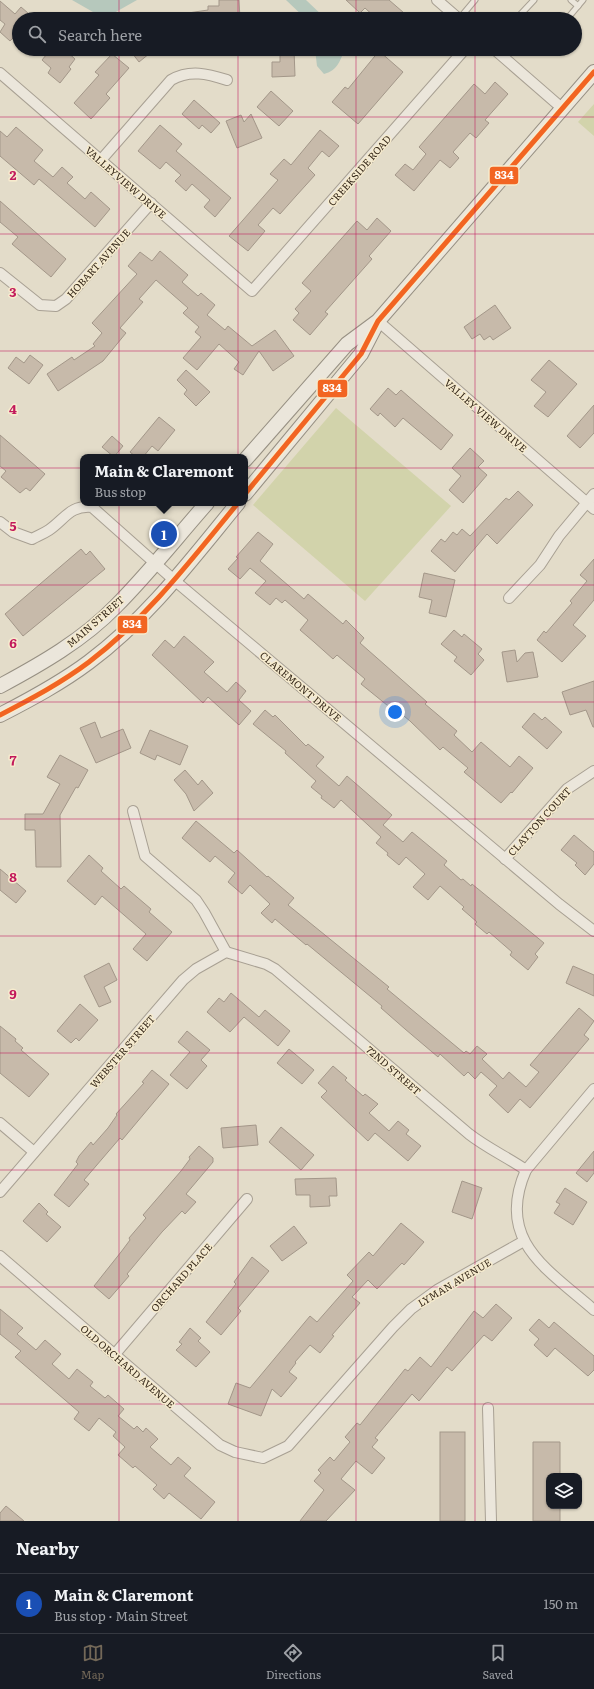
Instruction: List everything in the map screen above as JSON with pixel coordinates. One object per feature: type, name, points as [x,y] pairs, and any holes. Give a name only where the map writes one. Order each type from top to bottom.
[{"type":"main road","points":[[248,457],[347,344],[378,321],[594,72]]},
{"type":"main road","points":[[248,490],[361,354],[378,321]]},
{"type":"main road","name":"MAIN STREET","points":[[0,686],[34,668],[77,639],[115,607],[156,563],[204,506]]},
{"type":"main road","points":[[0,715],[46,691],[89,662],[126,630],[174,580],[236,506]]},
{"type":"street","points":[[437,0],[451,12]]},
{"type":"street","name":"CREEKSIDE ROAD","points":[[252,292],[459,56]]},
{"type":"street","points":[[502,56],[563,108]]},
{"type":"street","points":[[101,160],[172,80],[178,76],[202,72],[227,80]]},
{"type":"street","name":"VALLEYVIEW DRIVE","points":[[0,73],[252,292]]},
{"type":"street","name":"HOBART AVENUE","points":[[0,273],[40,305],[56,306],[66,299],[151,203]]},
{"type":"street","name":"VALLEY VIEW DRIVE","points":[[378,321],[590,506]]},
{"type":"street","points":[[509,598],[540,565],[559,536],[590,506],[594,494]]},
{"type":"street","name":"CLAREMONT DRIVE","points":[[0,522],[13,532],[32,539],[48,530],[75,508],[82,506],[92,507],[174,580],[579,922],[594,932]]},
{"type":"street","name":"CLAYTON COURT","points":[[505,859],[568,789],[594,771]]},
{"type":"street","points":[[133,811],[145,856],[196,900],[226,952]]},
{"type":"street","name":"72ND STREET","points":[[226,952],[266,964],[282,974],[469,1134],[497,1154],[511,1160],[526,1170]]},
{"type":"street","name":"WEBSTER STREET","points":[[0,1192],[184,980],[196,969],[226,952]]},
{"type":"street","points":[[594,1090],[526,1170],[521,1181],[516,1203],[518,1229],[524,1241],[544,1266],[594,1310]]},
{"type":"street","points":[[0,1123],[34,1152]]},
{"type":"street","name":"ORCHARD PLACE","points":[[115,1354],[247,1199]]},
{"type":"street","name":"LYMAN AVENUE","points":[[265,1457],[294,1442],[393,1327],[411,1309],[437,1290],[524,1241]]},
{"type":"street","name":"OLD ORCHARD AVENUE","points":[[0,1256],[220,1445],[235,1452],[263,1458],[265,1457]]},
{"type":"street","points":[[488,1408],[491,1521]]},
{"type":"lane","points":[[465,12],[475,0]]},
{"type":"lane","points":[[523,12],[534,0]]},
{"type":"lane","points":[[571,0],[578,6]]},
{"type":"lane","points":[[573,12],[583,0]]},
{"type":"green space","points":[[594,104],[594,136],[578,122]]},
{"type":"green space","points":[[336,408],[451,506],[365,601],[253,505]]},
{"type":"shaded area","points":[[72,0],[137,0],[116,12],[93,12]]},
{"type":"shaded area","points":[[286,0],[306,0],[319,12],[299,12]]},
{"type":"shaded area","points":[[316,56],[342,56],[335,68],[328,73],[324,74],[317,66]]},
{"type":"building","points":[[219,0],[239,0],[240,12],[195,12],[208,10],[208,6],[219,6]]},
{"type":"building","points":[[346,0],[389,0],[403,12],[369,12],[365,8],[359,12]]},
{"type":"building","points":[[0,1],[13,12],[12,39],[10,41],[0,32],[5,24],[0,20]]},
{"type":"building","points":[[21,7],[27,12],[17,12]]},
{"type":"building","points":[[45,56],[72,56],[75,59],[69,67],[71,69],[60,83],[48,73],[51,68],[42,60]]},
{"type":"building","points":[[110,56],[114,56],[129,68],[106,94],[110,98],[91,119],[74,103],[99,75],[95,72]]},
{"type":"building","points":[[134,56],[146,56],[139,62]]},
{"type":"building","points":[[280,56],[294,56],[295,76],[272,77],[272,62],[280,62]]},
{"type":"building","points":[[375,56],[385,56],[403,72],[358,124],[332,102],[345,87],[348,89]]},
{"type":"building","points":[[495,82],[508,94],[485,120],[489,123],[476,138],[470,133],[453,152],[459,158],[450,168],[440,160],[414,191],[395,175],[405,164],[413,170],[426,154],[419,147],[474,84],[485,94]]},
{"type":"building","points":[[271,91],[293,111],[279,126],[257,107]]},
{"type":"building","points":[[194,100],[220,123],[211,133],[202,125],[199,129],[182,114]]},
{"type":"building","points":[[251,114],[262,138],[237,148],[226,121],[241,115],[244,122]]},
{"type":"building","points":[[160,125],[182,144],[176,151],[231,198],[215,217],[204,207],[210,200],[192,184],[186,191],[175,181],[181,175],[166,162],[160,169],[138,151]]},
{"type":"building","points":[[16,127],[43,150],[34,161],[53,177],[62,167],[73,177],[67,183],[85,199],[91,192],[110,209],[95,227],[39,179],[34,185],[0,156],[0,131],[7,137]]},
{"type":"building","points":[[320,130],[339,146],[329,157],[322,151],[308,168],[315,175],[280,214],[273,208],[258,225],[265,231],[248,251],[229,236],[278,180],[270,174],[284,159],[291,165]]},
{"type":"building","points":[[0,201],[66,259],[51,277],[12,244],[18,237],[0,222]]},
{"type":"building","points":[[377,218],[391,231],[369,256],[372,259],[325,312],[328,314],[310,335],[293,320],[299,313],[295,309],[311,291],[302,283],[357,221],[367,230]]},
{"type":"building","points":[[160,251],[188,275],[182,282],[198,296],[201,293],[215,305],[207,315],[225,330],[228,326],[252,346],[275,330],[294,356],[273,371],[259,351],[243,375],[234,369],[239,362],[219,344],[197,370],[183,358],[201,337],[195,332],[199,327],[183,313],[188,308],[156,280],[139,299],[143,302],[120,328],[126,333],[103,361],[58,391],[47,374],[72,357],[74,360],[95,346],[93,344],[102,333],[92,323],[137,274],[128,266],[140,252],[152,261]]},
{"type":"building","points":[[495,305],[511,328],[493,340],[490,336],[484,340],[480,334],[472,339],[464,327]]},
{"type":"building","points":[[30,355],[43,365],[29,384],[8,368],[16,357],[24,363]]},
{"type":"building","points":[[549,360],[577,384],[548,417],[534,406],[546,392],[531,380]]},
{"type":"building","points":[[186,370],[210,392],[196,406],[184,394],[187,390],[177,380]]},
{"type":"building","points":[[388,388],[396,395],[401,390],[453,435],[441,450],[403,418],[395,427],[380,413],[378,416],[370,409]]},
{"type":"building","points":[[594,405],[594,433],[580,448],[567,436]]},
{"type":"building","points":[[159,417],[175,430],[158,451],[152,446],[145,454],[132,454],[130,452]]},
{"type":"building","points":[[0,435],[45,474],[30,491],[26,488],[20,493],[1,477],[6,471],[0,466]]},
{"type":"building","points":[[112,436],[123,446],[116,454],[110,454],[102,447]]},
{"type":"building","points":[[470,448],[484,461],[478,467],[487,475],[463,503],[449,490],[461,476],[452,468]]},
{"type":"building","points":[[518,491],[533,505],[497,544],[487,534],[455,572],[431,551],[441,539],[445,542],[453,532],[457,535],[462,529],[470,536],[506,498],[509,500]]},
{"type":"building","points":[[258,532],[273,544],[260,561],[304,599],[308,594],[343,624],[346,620],[364,638],[360,643],[427,702],[425,704],[457,731],[454,735],[472,752],[481,742],[510,767],[519,756],[533,768],[512,793],[511,792],[501,803],[464,772],[468,768],[443,747],[440,750],[410,721],[399,712],[398,714],[361,684],[365,679],[337,655],[333,659],[300,630],[308,620],[285,600],[282,603],[276,598],[270,605],[255,593],[266,581],[250,568],[240,579],[228,569],[238,558],[236,557]]},
{"type":"building","points":[[81,549],[86,555],[90,551],[105,569],[23,636],[5,614]]},
{"type":"building","points":[[594,559],[594,600],[573,625],[586,636],[562,662],[537,640],[544,631],[546,633],[572,603],[570,601],[587,581],[580,575]]},
{"type":"building","points":[[424,573],[455,580],[446,617],[429,613],[432,600],[419,597]]},
{"type":"building","points":[[454,630],[462,637],[464,634],[482,649],[478,654],[484,660],[471,675],[454,661],[457,657],[441,644]]},
{"type":"building","points":[[184,636],[214,662],[204,672],[227,692],[236,682],[246,691],[239,700],[251,711],[239,725],[208,697],[203,703],[152,655],[165,640],[174,648]]},
{"type":"building","points":[[515,650],[517,662],[525,653],[533,652],[538,677],[507,682],[502,652]]},
{"type":"building","points":[[594,681],[593,727],[586,710],[570,715],[562,692]]},
{"type":"building","points":[[265,710],[273,717],[275,715],[306,746],[308,744],[324,757],[316,766],[339,786],[347,776],[392,815],[383,825],[403,842],[412,832],[447,861],[444,865],[461,880],[463,879],[471,886],[472,884],[544,943],[535,954],[538,957],[528,970],[510,955],[512,952],[489,932],[487,934],[475,924],[477,922],[462,909],[464,907],[440,886],[428,900],[413,887],[425,874],[406,857],[399,865],[387,855],[388,853],[376,843],[381,837],[341,800],[334,808],[321,798],[322,796],[311,787],[316,781],[285,753],[286,751],[253,724]]},
{"type":"building","points":[[534,713],[542,720],[545,717],[562,732],[547,749],[522,727]]},
{"type":"building","points":[[95,722],[101,738],[123,729],[131,748],[96,763],[80,728]]},
{"type":"building","points":[[150,730],[188,746],[180,765],[157,755],[155,760],[140,753]]},
{"type":"building","points":[[60,755],[88,770],[78,788],[76,787],[60,815],[61,867],[36,867],[35,830],[25,830],[25,814],[43,814],[60,784],[47,777]]},
{"type":"building","points":[[185,770],[198,785],[202,780],[213,793],[194,811],[186,794],[174,780]]},
{"type":"building","points":[[196,821],[234,853],[237,850],[267,877],[268,876],[294,898],[288,905],[389,987],[387,989],[464,1053],[466,1051],[470,1054],[477,1046],[487,1054],[482,1059],[503,1079],[509,1072],[526,1087],[539,1072],[530,1065],[579,1008],[594,1021],[584,1035],[589,1039],[530,1108],[520,1099],[508,1113],[489,1095],[497,1086],[481,1072],[475,1079],[468,1072],[464,1076],[440,1054],[438,1057],[381,1008],[382,1006],[307,944],[306,945],[275,919],[272,923],[261,913],[270,904],[250,885],[242,894],[228,882],[235,873],[215,856],[210,862],[182,838]]},
{"type":"building","points":[[574,835],[594,852],[594,864],[585,875],[575,865],[577,863],[561,850]]},
{"type":"building","points":[[89,855],[103,868],[101,871],[121,889],[124,886],[151,909],[149,912],[172,932],[147,961],[133,949],[146,934],[102,896],[95,905],[67,881]]},
{"type":"building","points":[[0,869],[26,891],[16,903],[0,890]]},
{"type":"building","points":[[109,963],[117,980],[104,987],[111,1002],[99,1007],[84,976]]},
{"type":"building","points":[[573,966],[594,975],[594,996],[566,983]]},
{"type":"building","points":[[231,993],[259,1017],[265,1010],[290,1031],[278,1046],[244,1017],[230,1032],[207,1012],[219,998],[224,1002]]},
{"type":"building","points":[[80,1004],[98,1020],[79,1041],[76,1038],[71,1043],[57,1031]]},
{"type":"building","points":[[0,1026],[16,1039],[15,1041],[23,1048],[21,1050],[49,1074],[29,1097],[0,1073]]},
{"type":"building","points":[[187,1031],[210,1050],[201,1060],[207,1066],[187,1089],[170,1075],[190,1052],[178,1042]]},
{"type":"building","points":[[289,1049],[314,1070],[302,1084],[277,1063]]},
{"type":"building","points":[[333,1066],[347,1078],[345,1080],[363,1096],[365,1094],[378,1104],[369,1113],[389,1131],[398,1121],[409,1130],[406,1134],[421,1146],[408,1161],[375,1133],[368,1141],[321,1097],[327,1091],[318,1083]]},
{"type":"building","points":[[152,1070],[169,1084],[122,1140],[120,1138],[84,1180],[89,1184],[69,1207],[54,1195],[78,1164],[76,1162],[79,1156],[91,1142],[93,1145],[108,1128],[117,1115],[116,1114],[144,1083],[142,1082]]},
{"type":"building","points":[[256,1125],[258,1145],[223,1148],[221,1128]]},
{"type":"building","points":[[281,1127],[314,1155],[301,1170],[269,1142]]},
{"type":"building","points":[[199,1146],[213,1158],[213,1162],[186,1194],[196,1202],[185,1214],[182,1211],[162,1232],[127,1274],[129,1276],[109,1299],[94,1286],[130,1240],[129,1238],[146,1218],[143,1215],[181,1171],[190,1159],[189,1157]]},
{"type":"building","points":[[594,1151],[594,1173],[587,1182],[576,1173]]},
{"type":"building","points":[[336,1178],[337,1196],[329,1196],[330,1206],[310,1207],[310,1195],[296,1195],[295,1179]]},
{"type":"building","points":[[462,1181],[482,1188],[472,1219],[452,1212]]},
{"type":"building","points":[[565,1188],[587,1202],[573,1225],[554,1213],[560,1204],[556,1202]]},
{"type":"building","points":[[39,1203],[48,1212],[46,1214],[61,1227],[47,1242],[23,1221]]},
{"type":"building","points":[[401,1223],[424,1242],[404,1265],[402,1263],[377,1289],[368,1280],[352,1297],[360,1303],[332,1335],[334,1336],[320,1353],[310,1345],[295,1362],[296,1363],[289,1372],[297,1378],[281,1397],[272,1389],[261,1416],[228,1404],[236,1383],[250,1388],[310,1316],[317,1322],[353,1281],[347,1275],[369,1252],[373,1256]]},
{"type":"building","points":[[294,1226],[307,1243],[282,1261],[270,1246]]},
{"type":"building","points":[[252,1257],[269,1271],[238,1308],[241,1311],[221,1335],[206,1322],[236,1284],[234,1282]]},
{"type":"building","points":[[496,1304],[512,1318],[492,1341],[484,1335],[452,1371],[447,1367],[419,1401],[412,1394],[375,1438],[378,1440],[372,1447],[385,1458],[372,1474],[356,1461],[341,1479],[355,1490],[326,1521],[300,1521],[324,1490],[314,1481],[321,1473],[318,1470],[330,1457],[334,1461],[350,1442],[345,1437],[357,1423],[360,1425],[405,1369],[408,1371],[420,1357],[431,1367],[474,1311],[483,1318]]},
{"type":"building","points":[[0,1309],[23,1328],[17,1334],[36,1350],[45,1340],[61,1354],[52,1364],[69,1379],[77,1369],[93,1382],[90,1386],[105,1398],[108,1395],[124,1409],[118,1416],[134,1429],[137,1426],[143,1432],[146,1428],[158,1439],[150,1447],[171,1465],[178,1457],[191,1468],[184,1476],[215,1502],[201,1519],[169,1493],[164,1499],[153,1489],[157,1485],[135,1466],[133,1468],[118,1455],[125,1447],[113,1436],[116,1432],[99,1418],[89,1431],[74,1419],[79,1412],[15,1357],[21,1351],[0,1334]]},
{"type":"building","points":[[539,1319],[549,1328],[554,1322],[594,1356],[594,1370],[588,1376],[555,1348],[547,1357],[534,1345],[539,1339],[529,1330]]},
{"type":"building","points":[[190,1328],[201,1338],[198,1341],[210,1352],[196,1367],[176,1350],[182,1344],[179,1342]]},
{"type":"building","points":[[440,1432],[465,1432],[465,1521],[440,1521]]},
{"type":"building","points":[[533,1442],[560,1442],[560,1473],[546,1473],[546,1509],[560,1509],[560,1521],[533,1521]]},
{"type":"building","points":[[6,1506],[24,1521],[0,1521],[0,1513]]},
{"type":"transit line","name":"834","points":[[248,490],[361,354],[378,321],[594,72]]},
{"type":"transit line","name":"834","points":[[0,715],[57,684],[89,662],[110,645],[150,607],[236,506]]},
{"type":"place","name":"Main & Claremont","points":[[164,534]]}]
